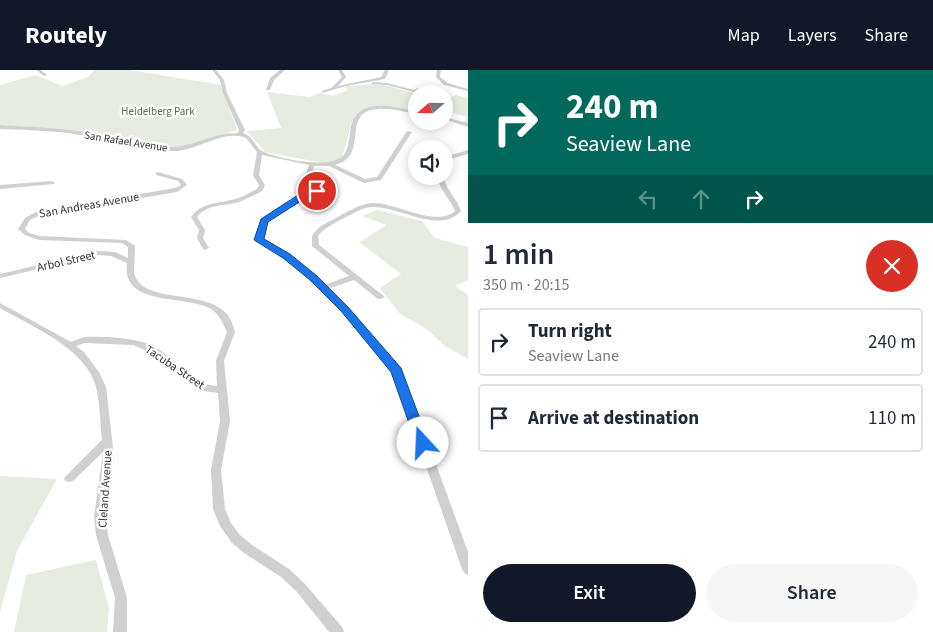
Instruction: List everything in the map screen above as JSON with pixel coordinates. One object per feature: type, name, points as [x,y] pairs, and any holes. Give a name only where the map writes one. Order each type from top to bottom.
[{"type":"street","points":[[38,70],[45,75]]},
{"type":"street","points":[[214,70],[222,80],[225,93],[242,130],[240,135],[248,137],[260,152],[312,164],[331,165],[364,181],[379,179],[409,132]]},
{"type":"street","points":[[268,89],[272,79],[283,70]]},
{"type":"street","points":[[333,89],[344,77],[340,70]]},
{"type":"street","points":[[324,92],[353,83],[383,78],[387,70]]},
{"type":"street","points":[[439,70],[438,77],[442,82],[468,90]]},
{"type":"street","points":[[353,83],[359,85],[382,83],[408,90]]},
{"type":"street","points":[[331,165],[343,160],[347,155],[355,120],[362,112],[379,107],[408,112]]},
{"type":"street","points":[[453,121],[468,125]]},
{"type":"street","name":"San Rafael Avenue","points":[[0,126],[90,135],[144,146],[178,149],[189,148],[226,136],[240,135]]},
{"type":"street","points":[[205,248],[200,238],[202,230],[194,216],[204,208],[238,200],[260,190],[262,185],[256,175],[260,152]]},
{"type":"street","points":[[453,156],[468,152]]},
{"type":"street","points":[[312,164],[307,180],[319,188],[317,191],[301,197],[264,221],[259,240],[292,260],[324,288],[345,309],[397,371],[468,569]]},
{"type":"street","name":"San Andreas Avenue","points":[[158,174],[180,180],[184,185],[176,190],[45,212],[27,219],[22,226],[27,234],[39,238],[124,241],[132,249],[130,262],[132,278],[140,288],[157,295],[198,300],[212,307],[226,320],[230,332],[220,361],[225,430],[216,470],[216,492],[219,509],[226,526],[248,549],[285,573],[301,588],[337,632]]},
{"type":"street","points":[[0,187],[52,183]]},
{"type":"street","points":[[381,297],[316,246],[314,240],[318,231],[368,206],[382,206],[435,219],[452,217],[458,211],[457,206],[441,185]]},
{"type":"street","name":"Arbol Street","points":[[0,276],[98,253],[112,254],[130,262]]},
{"type":"street","points":[[324,288],[354,277]]},
{"type":"street","name":"Cleland Avenue","points":[[0,305],[70,345],[81,354],[96,374],[101,387],[108,441],[108,474],[103,499],[101,526],[106,554],[121,598],[120,632]]},
{"type":"street","name":"Tacuba Street","points":[[70,345],[84,340],[134,342],[156,350],[176,370],[206,389],[222,390]]},
{"type":"street","points":[[69,478],[108,441]]},
{"type":"green space","name":"Heidelberg Park","points":[[94,70],[130,70],[221,85],[237,130],[177,148],[145,145],[94,134],[0,125],[0,85],[36,75],[62,86],[88,77]]},
{"type":"green space","points":[[386,85],[408,91],[408,111],[377,107],[361,112],[354,118],[342,158],[328,164],[265,152],[247,131],[281,128],[267,92],[310,97],[320,93],[333,96],[348,90],[344,87]]},
{"type":"green space","points":[[456,95],[468,98],[468,123],[464,122],[467,117],[453,113],[453,96]]},
{"type":"green space","points":[[377,210],[422,221],[435,238],[468,247],[468,280],[455,286],[468,295],[468,359],[445,346],[424,327],[400,314],[380,288],[401,274],[359,242],[387,225],[362,216]]},
{"type":"green space","points":[[0,476],[57,479],[17,551],[0,612]]},
{"type":"green space","points":[[96,560],[109,608],[107,632],[14,632],[26,575]]},
{"type":"route","points":[[317,191],[301,197],[264,221],[261,226],[259,240],[286,256],[313,278],[345,309],[397,371],[423,443]]}]
